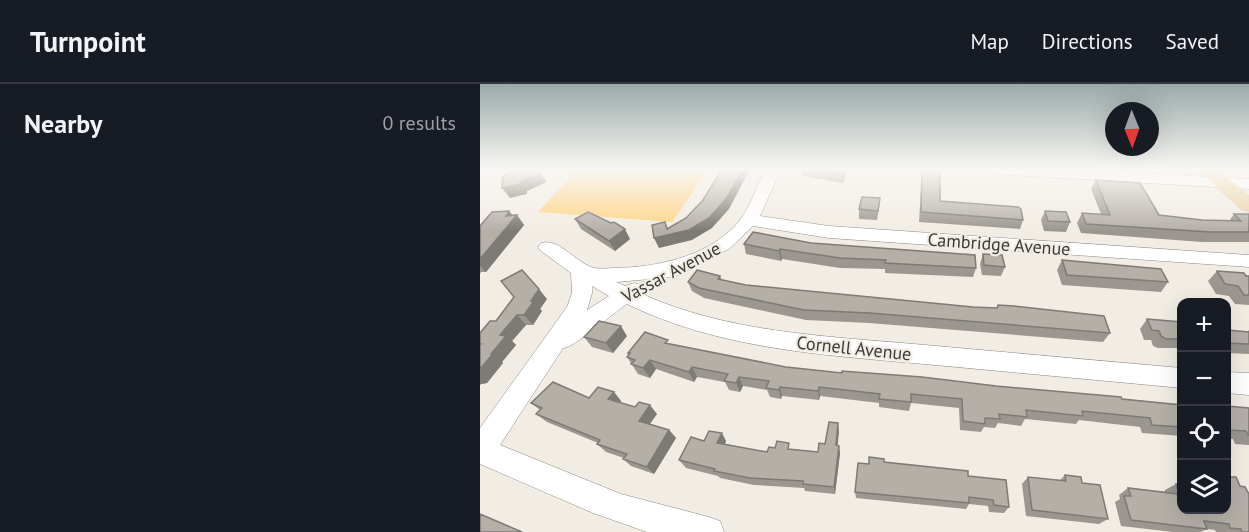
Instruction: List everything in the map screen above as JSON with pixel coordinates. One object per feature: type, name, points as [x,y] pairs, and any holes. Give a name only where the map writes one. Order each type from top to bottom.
[{"type":"main road","points":[[1236,190],[1249,206]]},
{"type":"street","name":"Vassar Avenue","points":[[546,355],[600,311],[624,296],[727,242],[749,220],[763,190]]},
{"type":"street","name":"Cambridge Avenue","points":[[749,220],[829,232],[1213,261],[1249,261]]},
{"type":"street","name":"Cornell Avenue","points":[[547,247],[581,273],[624,296],[692,322],[776,340],[1177,378]]},
{"type":"street","points":[[678,267],[652,272],[608,275],[581,273],[582,293],[578,309],[481,451],[643,515],[709,532]]},
{"type":"street","points":[[1231,382],[1249,384]]},
{"type":"shaded area","points":[[559,190],[694,190],[672,222],[538,212]]},
{"type":"building","points":[[709,190],[731,190],[709,218],[689,230],[654,238],[652,225],[665,222],[667,229],[686,218]]},
{"type":"building","points":[[922,190],[940,190],[940,201],[1018,207],[1021,209],[1023,220],[921,212]]},
{"type":"building","points":[[1100,190],[1144,190],[1159,215],[1202,220],[1241,221],[1234,214],[1249,214],[1249,232],[1210,232],[1086,224],[1082,213],[1110,215]]},
{"type":"building","points":[[862,197],[880,198],[878,211],[859,209]]},
{"type":"building","points":[[509,211],[506,216],[517,215],[480,259],[480,226],[492,212]]},
{"type":"building","points":[[1045,211],[1066,212],[1070,222],[1048,221]]},
{"type":"building","points":[[588,212],[625,229],[609,241],[575,219]]},
{"type":"building","points":[[753,232],[811,243],[975,255],[976,268],[885,263],[886,260],[840,258],[780,249],[779,251],[744,244]]},
{"type":"building","points":[[983,254],[1002,255],[1005,267],[984,265]]},
{"type":"building","points":[[1062,260],[1161,269],[1168,282],[1067,275]]},
{"type":"building","points":[[522,270],[539,289],[531,301],[534,301],[524,315],[517,315],[500,335],[506,336],[480,369],[480,333],[490,321],[496,321],[514,297],[501,281]]},
{"type":"building","points":[[697,270],[720,276],[718,279],[746,285],[973,307],[1014,306],[1104,316],[1110,333],[870,313],[804,310],[699,288],[688,282]]},
{"type":"building","points":[[1217,271],[1244,273],[1249,276],[1249,295],[1244,295],[1238,286],[1225,284]]},
{"type":"building","points":[[1147,319],[1177,322],[1177,339],[1166,339],[1159,331],[1152,330]]},
{"type":"building","points":[[599,321],[621,326],[606,343],[584,337]]},
{"type":"building","points":[[1231,330],[1249,332],[1249,344],[1231,343]]},
{"type":"building","points":[[645,332],[668,340],[665,343],[786,367],[842,373],[842,371],[922,377],[1177,404],[1177,427],[1152,425],[1150,418],[1082,411],[1083,416],[1026,410],[1027,417],[999,414],[1000,419],[985,418],[985,424],[963,421],[962,399],[911,394],[911,402],[879,399],[880,394],[819,387],[818,391],[780,387],[779,390],[766,388],[769,381],[739,377],[736,383],[724,381],[728,374],[692,367],[689,372],[650,360],[643,368],[631,364],[635,360],[627,357],[630,353],[628,353]]},
{"type":"building","points":[[553,382],[589,398],[598,387],[614,392],[608,399],[635,407],[639,402],[650,405],[639,421],[669,430],[647,467],[623,459],[627,454],[597,444],[600,440],[536,414],[542,408],[531,403]]},
{"type":"building","points":[[1231,406],[1249,408],[1249,435],[1246,431],[1231,430]]},
{"type":"building","points":[[829,422],[838,423],[836,445],[839,446],[834,487],[803,484],[803,481],[750,478],[714,471],[715,469],[679,460],[691,437],[704,441],[709,431],[722,433],[717,443],[767,452],[769,447],[775,448],[777,441],[789,443],[788,449],[818,452],[819,443],[825,444]]},
{"type":"building","points":[[869,457],[884,459],[884,462],[968,471],[968,476],[1006,480],[1009,507],[994,505],[993,500],[969,497],[969,503],[855,492],[858,463],[869,464]]},
{"type":"building","points":[[1065,475],[1081,477],[1082,483],[1100,485],[1108,519],[1032,510],[1028,477],[1066,481]]},
{"type":"building","points":[[1231,477],[1236,477],[1240,486],[1245,487],[1249,494],[1249,532],[1230,528],[1229,524],[1204,521],[1207,529],[1131,520],[1124,496],[1131,496],[1128,488],[1177,494],[1177,514],[1231,514]]},
{"type":"building","points":[[480,514],[522,532],[480,532]]}]
